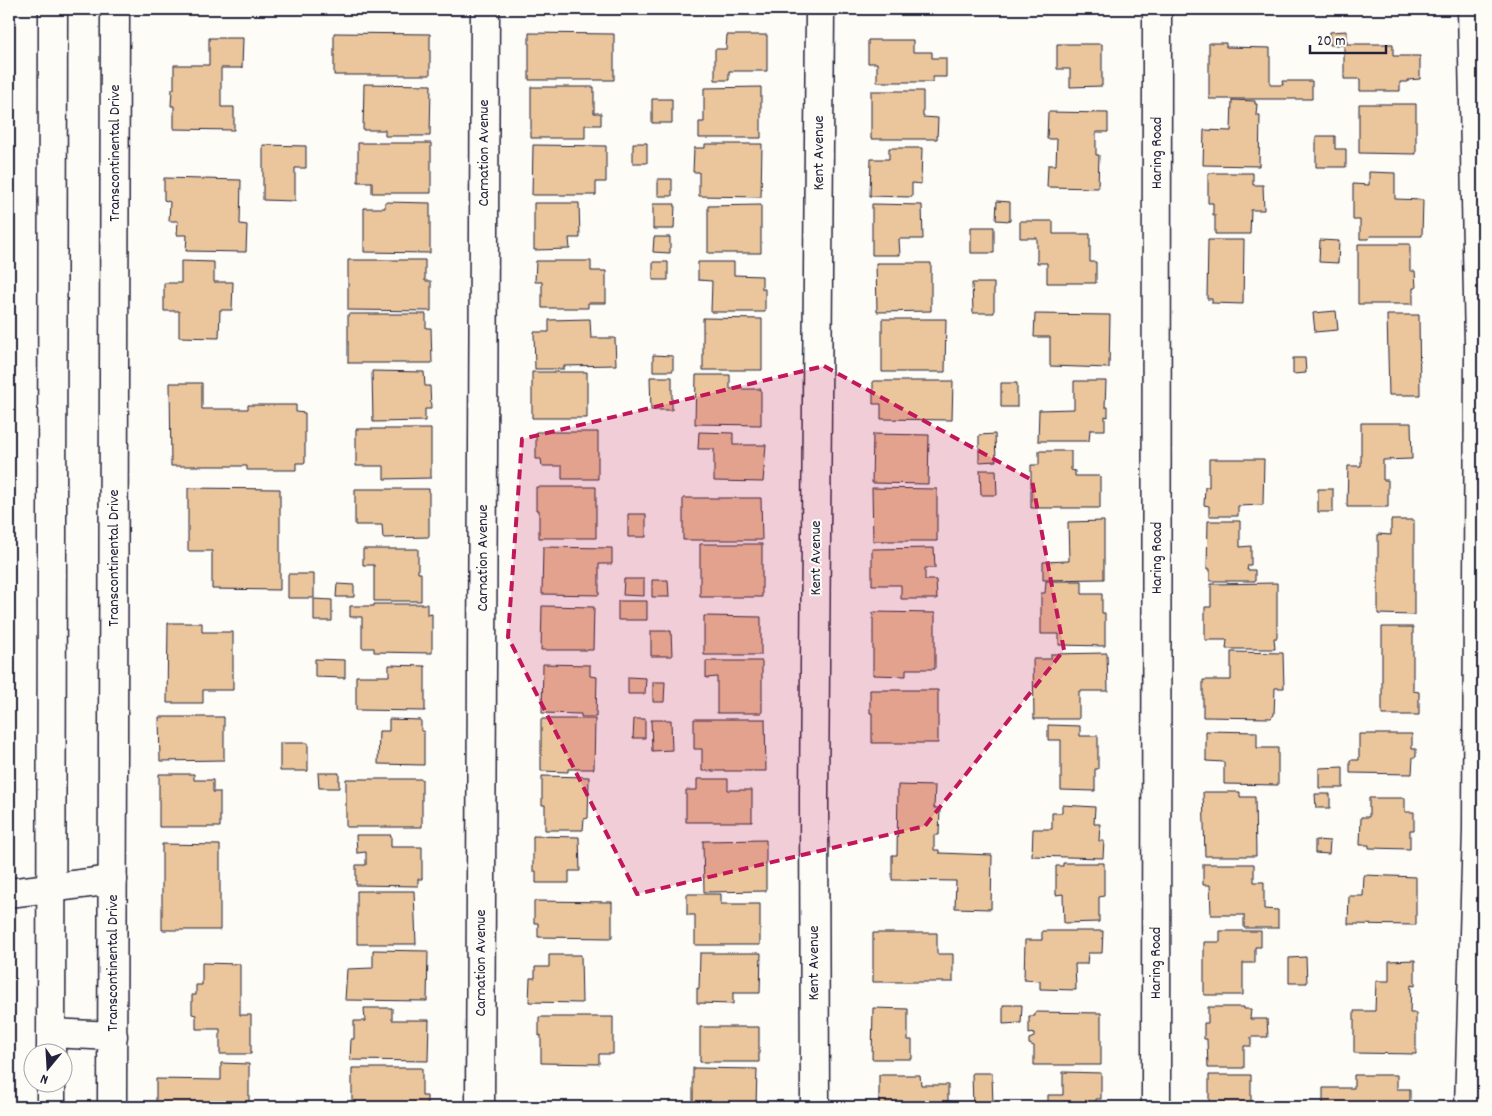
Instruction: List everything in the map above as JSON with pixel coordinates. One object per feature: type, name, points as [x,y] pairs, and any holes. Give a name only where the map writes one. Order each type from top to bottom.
[{"type":"street","points":[[53,9],[51,1043],[112,1036]]},
{"type":"street","name":"Transcontinental Drive","points":[[112,1107],[115,9]]},
{"type":"street","name":"Carnation Avenue","points":[[480,1107],[485,9]]},
{"type":"street","name":"Kent Avenue","points":[[815,1107],[814,788],[820,9]]},
{"type":"street","name":"Haring Road","points":[[1156,1107],[1157,9]]},
{"type":"street","points":[[1469,1107],[1477,830],[1479,354],[1472,9]]},
{"type":"street","points":[[9,892],[113,880]]},
{"type":"street","points":[[51,1094],[51,1107]]},
{"type":"highlighted area","points":[[824,366],[1032,480],[1064,650],[925,826],[637,894],[508,637],[522,439]]},
{"type":"building","points":[[1347,31],[1347,44],[1393,44],[1393,56],[1420,56],[1420,79],[1400,82],[1400,91],[1360,91],[1360,79],[1344,79],[1344,45],[1330,45],[1330,32]]},
{"type":"building","points":[[334,33],[430,34],[430,75],[334,75]]},
{"type":"building","points":[[529,33],[614,34],[614,80],[529,80]]},
{"type":"building","points":[[727,35],[767,35],[767,71],[729,71],[729,80],[715,80],[715,49],[726,49]]},
{"type":"building","points":[[209,38],[243,38],[242,68],[221,68],[221,107],[234,107],[234,130],[174,129],[174,106],[171,106],[172,89],[174,89],[174,65],[209,65]]},
{"type":"building","points":[[868,40],[913,40],[913,52],[932,52],[932,58],[946,58],[946,77],[933,77],[933,82],[877,82],[877,63],[868,63]]},
{"type":"building","points":[[1209,43],[1226,43],[1226,47],[1270,48],[1270,85],[1283,85],[1282,81],[1312,81],[1312,99],[1209,99]]},
{"type":"building","points":[[1057,44],[1102,44],[1102,86],[1070,87],[1070,69],[1057,69]]},
{"type":"building","points":[[364,84],[431,85],[430,136],[385,136],[385,130],[363,130]]},
{"type":"building","points":[[531,87],[594,87],[594,113],[601,113],[601,125],[585,125],[585,138],[531,138]]},
{"type":"building","points":[[761,87],[761,138],[699,138],[699,122],[704,122],[704,88]]},
{"type":"building","points":[[871,91],[923,91],[923,117],[938,118],[937,139],[871,139]]},
{"type":"building","points":[[652,99],[672,99],[672,123],[652,123]]},
{"type":"building","points":[[1232,100],[1255,101],[1255,104],[1257,104],[1256,115],[1260,115],[1259,166],[1203,165],[1204,130],[1231,131]]},
{"type":"building","points":[[1359,104],[1416,104],[1416,154],[1359,153]]},
{"type":"building","points":[[1048,112],[1108,113],[1108,132],[1096,132],[1096,155],[1099,155],[1098,188],[1047,187],[1048,165],[1056,165],[1057,139],[1047,139]]},
{"type":"building","points":[[1316,136],[1335,136],[1335,149],[1346,149],[1346,167],[1316,167]]},
{"type":"building","points":[[358,143],[431,143],[431,193],[372,193],[372,182],[358,182]]},
{"type":"building","points":[[633,143],[647,143],[647,163],[633,163]]},
{"type":"building","points":[[705,144],[762,144],[761,197],[699,196],[699,172],[693,172],[694,148],[705,148]]},
{"type":"building","points":[[263,145],[306,146],[306,168],[295,168],[295,201],[263,200]]},
{"type":"building","points":[[533,145],[606,146],[606,182],[596,182],[596,195],[532,195]]},
{"type":"building","points":[[889,148],[922,148],[921,184],[912,183],[912,197],[870,196],[871,159],[889,159]]},
{"type":"building","points":[[1369,172],[1395,173],[1395,199],[1423,200],[1422,236],[1370,236],[1369,239],[1360,239],[1360,220],[1353,220],[1353,184],[1369,185]]},
{"type":"building","points":[[1208,173],[1253,173],[1253,185],[1263,185],[1264,210],[1251,210],[1250,234],[1215,234],[1213,203],[1208,203]]},
{"type":"building","points":[[164,178],[241,180],[240,224],[247,225],[246,252],[186,251],[187,235],[177,235],[178,221],[169,221],[170,202],[164,200]]},
{"type":"building","points":[[658,179],[672,179],[672,196],[658,196]]},
{"type":"building","points":[[997,201],[1010,202],[1010,221],[996,220]]},
{"type":"building","points":[[385,202],[430,203],[430,253],[364,252],[364,208],[385,208]]},
{"type":"building","points":[[534,203],[579,203],[580,238],[569,238],[570,249],[534,250]]},
{"type":"building","points":[[653,204],[675,204],[674,229],[653,229]]},
{"type":"building","points":[[872,204],[922,205],[923,239],[899,239],[900,255],[872,255]]},
{"type":"building","points":[[761,205],[761,253],[708,253],[708,206]]},
{"type":"building","points":[[1020,221],[1053,221],[1053,234],[1090,234],[1090,262],[1096,262],[1096,283],[1047,283],[1047,263],[1037,263],[1037,238],[1020,238]]},
{"type":"building","points":[[971,227],[994,227],[994,253],[971,253]]},
{"type":"building","points":[[654,237],[670,237],[670,253],[653,252]]},
{"type":"building","points":[[1208,240],[1244,240],[1243,304],[1212,303],[1212,299],[1207,299]]},
{"type":"building","points":[[1320,240],[1339,241],[1338,263],[1319,262]]},
{"type":"building","points":[[1358,244],[1410,244],[1410,271],[1415,271],[1416,288],[1413,288],[1413,304],[1358,304]]},
{"type":"building","points":[[348,260],[425,260],[425,281],[431,281],[431,311],[348,310]]},
{"type":"building","points":[[181,261],[214,262],[214,282],[233,282],[232,310],[220,310],[219,338],[179,337],[179,311],[164,311],[164,283],[181,283]]},
{"type":"building","points":[[536,261],[591,261],[591,271],[606,271],[606,303],[588,303],[588,308],[542,308],[542,282],[535,282]]},
{"type":"building","points":[[653,262],[668,262],[668,280],[653,280]]},
{"type":"building","points":[[698,262],[734,262],[734,275],[762,276],[762,289],[765,289],[765,312],[711,312],[712,281],[698,280]]},
{"type":"building","points":[[876,263],[931,263],[931,311],[877,312]]},
{"type":"building","points":[[972,283],[994,283],[994,313],[973,313]]},
{"type":"building","points":[[1336,311],[1338,330],[1315,332],[1313,313]]},
{"type":"building","points":[[348,314],[426,314],[426,328],[431,328],[432,363],[348,363]]},
{"type":"building","points":[[1035,314],[1110,315],[1109,368],[1050,366],[1050,337],[1034,337]]},
{"type":"building","points":[[1387,315],[1419,315],[1420,395],[1389,395]]},
{"type":"building","points":[[703,318],[762,319],[762,370],[703,370]]},
{"type":"building","points":[[590,319],[591,338],[615,338],[616,365],[564,366],[564,369],[535,369],[534,332],[549,332],[549,320]]},
{"type":"building","points":[[882,319],[946,319],[945,372],[882,372]]},
{"type":"building","points":[[653,355],[673,356],[673,371],[653,371]]},
{"type":"building","points":[[1293,358],[1305,358],[1306,373],[1293,374]]},
{"type":"building","points":[[372,371],[424,372],[425,386],[430,386],[431,409],[425,409],[425,421],[373,422]]},
{"type":"building","points":[[532,372],[587,372],[587,418],[532,418]]},
{"type":"building","points":[[696,375],[730,375],[730,389],[761,389],[761,425],[695,424]]},
{"type":"building","points":[[650,377],[672,377],[672,410],[651,410]]},
{"type":"building","points":[[873,381],[953,381],[952,420],[881,419],[881,404],[873,404]]},
{"type":"building","points":[[1074,381],[1106,381],[1105,407],[1108,407],[1108,417],[1105,416],[1105,430],[1090,430],[1089,441],[1038,441],[1039,410],[1074,409]]},
{"type":"building","points":[[170,383],[202,383],[202,409],[248,409],[248,405],[296,405],[296,412],[305,413],[305,463],[296,463],[296,470],[247,470],[247,466],[171,466]]},
{"type":"building","points":[[1001,383],[1017,383],[1017,407],[1001,407]]},
{"type":"building","points":[[1361,423],[1411,423],[1412,459],[1383,460],[1383,480],[1388,480],[1388,507],[1347,507],[1348,466],[1361,466]]},
{"type":"building","points":[[356,429],[431,429],[431,478],[384,479],[384,466],[356,466]]},
{"type":"building","points":[[536,432],[598,432],[598,479],[562,479],[562,466],[542,466],[541,459],[536,459]]},
{"type":"building","points":[[699,432],[733,433],[733,445],[766,445],[763,482],[714,481],[714,449],[698,449]]},
{"type":"building","points":[[873,434],[929,435],[928,484],[872,483]]},
{"type":"building","points":[[995,434],[996,461],[979,462],[979,435]]},
{"type":"building","points":[[1039,451],[1071,451],[1071,470],[1075,471],[1075,476],[1100,476],[1100,508],[1031,508],[1031,465],[1039,465]]},
{"type":"building","points":[[1209,459],[1264,459],[1263,505],[1238,506],[1238,516],[1209,516],[1209,506],[1204,505],[1205,487],[1209,487]]},
{"type":"building","points":[[980,470],[996,470],[997,495],[981,495]]},
{"type":"building","points":[[536,487],[596,487],[596,538],[539,538],[539,510],[536,510]]},
{"type":"building","points":[[188,488],[280,489],[280,590],[212,589],[212,551],[188,551]]},
{"type":"building","points":[[872,488],[937,489],[937,541],[873,541]]},
{"type":"building","points":[[355,489],[429,489],[429,537],[383,538],[382,525],[355,525]]},
{"type":"building","points":[[1318,489],[1333,489],[1333,512],[1318,512]]},
{"type":"building","points":[[683,498],[761,498],[762,540],[683,540]]},
{"type":"building","points":[[628,514],[646,514],[646,537],[628,537]]},
{"type":"building","points":[[1391,520],[1414,520],[1414,615],[1378,614],[1378,534],[1391,535]]},
{"type":"building","points":[[1104,521],[1104,579],[1043,580],[1043,562],[1069,561],[1068,522]]},
{"type":"building","points":[[1208,521],[1240,521],[1240,547],[1251,546],[1251,565],[1248,565],[1247,570],[1255,570],[1255,581],[1210,581],[1210,569],[1207,569]]},
{"type":"building","points":[[700,544],[762,544],[762,597],[700,597]]},
{"type":"building","points":[[543,547],[612,548],[612,564],[599,564],[599,595],[542,594]]},
{"type":"building","points":[[934,548],[935,568],[925,568],[925,580],[936,580],[937,599],[901,599],[901,585],[872,585],[872,549]]},
{"type":"building","points":[[363,549],[418,549],[418,573],[421,573],[421,601],[374,601],[374,565],[363,565]]},
{"type":"building","points":[[288,574],[314,574],[314,598],[288,598]]},
{"type":"building","points":[[624,579],[644,579],[644,596],[623,595]]},
{"type":"building","points":[[652,580],[668,580],[669,597],[652,597]]},
{"type":"building","points":[[1046,581],[1082,581],[1082,594],[1102,594],[1102,613],[1105,613],[1105,646],[1059,645],[1059,634],[1041,634],[1041,593],[1045,593]]},
{"type":"building","points":[[1277,583],[1277,638],[1274,638],[1275,649],[1226,649],[1227,640],[1205,640],[1205,607],[1211,607],[1211,584]]},
{"type":"building","points":[[337,584],[354,585],[354,597],[336,597]]},
{"type":"building","points":[[314,599],[332,600],[332,621],[314,621]]},
{"type":"building","points":[[618,601],[647,601],[647,620],[618,620]]},
{"type":"building","points":[[374,604],[427,604],[427,615],[432,614],[432,653],[374,652],[374,648],[362,648],[362,617],[350,617],[350,606],[374,606]]},
{"type":"building","points":[[542,606],[594,607],[593,650],[541,650]]},
{"type":"building","points":[[873,612],[935,613],[935,669],[906,669],[906,676],[873,675]]},
{"type":"building","points":[[704,616],[761,617],[761,655],[704,655]]},
{"type":"building","points":[[168,623],[202,623],[202,632],[233,632],[233,690],[203,690],[203,703],[167,703]]},
{"type":"building","points":[[1382,627],[1413,627],[1413,691],[1419,692],[1419,715],[1382,715]]},
{"type":"building","points":[[651,631],[671,631],[672,656],[651,656]]},
{"type":"building","points":[[1231,652],[1283,653],[1284,688],[1275,688],[1274,715],[1271,718],[1203,717],[1203,680],[1231,680]]},
{"type":"building","points":[[1107,653],[1108,691],[1079,691],[1079,719],[1034,719],[1033,659],[1051,659],[1051,654]]},
{"type":"building","points":[[315,659],[345,660],[345,678],[315,677]]},
{"type":"building","points":[[706,661],[762,661],[762,713],[717,713],[717,677],[706,678]]},
{"type":"building","points":[[543,664],[590,665],[590,676],[597,677],[596,717],[581,717],[581,714],[542,713]]},
{"type":"building","points":[[389,665],[425,666],[425,711],[356,710],[356,676],[389,676]]},
{"type":"building","points":[[628,677],[646,678],[645,694],[628,694]]},
{"type":"building","points":[[653,682],[665,682],[664,702],[653,702]]},
{"type":"building","points":[[870,690],[938,690],[938,743],[872,743]]},
{"type":"building","points":[[159,717],[224,717],[224,760],[160,761]]},
{"type":"building","points":[[389,719],[421,720],[421,731],[424,731],[424,765],[378,764],[379,731],[389,731]]},
{"type":"building","points":[[541,719],[595,719],[594,769],[568,769],[568,772],[541,771]]},
{"type":"building","points":[[634,719],[645,719],[645,738],[633,738]]},
{"type":"building","points":[[694,719],[765,719],[766,771],[702,771],[702,749],[694,749]]},
{"type":"building","points":[[651,720],[671,720],[672,750],[652,751]]},
{"type":"building","points":[[1048,725],[1080,726],[1080,736],[1098,736],[1098,769],[1095,769],[1095,791],[1061,790],[1061,740],[1048,740]]},
{"type":"building","points":[[1206,731],[1257,732],[1257,748],[1278,748],[1278,785],[1224,784],[1224,762],[1206,761]]},
{"type":"building","points":[[1359,734],[1412,734],[1412,749],[1416,749],[1416,757],[1413,757],[1412,774],[1350,773],[1350,760],[1359,760]]},
{"type":"building","points":[[280,743],[308,743],[308,771],[280,771]]},
{"type":"building","points":[[1343,767],[1343,788],[1319,788],[1319,768]]},
{"type":"building","points":[[318,773],[339,773],[339,788],[319,788]]},
{"type":"building","points":[[159,774],[194,774],[194,780],[213,780],[213,792],[220,792],[220,827],[159,827]]},
{"type":"building","points":[[542,776],[589,777],[588,818],[584,819],[583,830],[545,830],[545,805],[542,805]]},
{"type":"building","points":[[346,779],[422,779],[422,827],[346,827]]},
{"type":"building","points":[[697,779],[728,779],[728,790],[752,790],[752,822],[686,822],[686,790],[697,790]]},
{"type":"building","points":[[898,785],[935,786],[934,808],[940,808],[939,835],[934,835],[934,850],[939,850],[939,853],[992,855],[991,909],[955,908],[956,881],[892,880],[892,855],[897,855]]},
{"type":"building","points":[[1203,792],[1240,792],[1240,797],[1255,797],[1256,856],[1205,856]]},
{"type":"building","points":[[1315,794],[1330,794],[1330,808],[1316,808]]},
{"type":"building","points":[[1369,798],[1405,798],[1405,812],[1414,812],[1414,830],[1410,830],[1410,849],[1369,848],[1369,845],[1360,845],[1361,817],[1369,817]]},
{"type":"building","points":[[1062,805],[1095,807],[1094,824],[1100,824],[1099,841],[1104,841],[1103,858],[1032,856],[1033,829],[1052,829],[1052,813],[1062,813]]},
{"type":"building","points":[[356,835],[391,835],[391,847],[422,847],[422,879],[418,879],[418,886],[356,885],[356,865],[366,865],[366,852],[357,853]]},
{"type":"building","points":[[533,836],[579,837],[580,871],[569,871],[569,883],[536,883],[536,871],[533,871]]},
{"type":"building","points":[[766,840],[766,891],[704,892],[703,841]]},
{"type":"building","points":[[1315,840],[1330,841],[1329,854],[1315,853]]},
{"type":"building","points":[[162,844],[220,845],[220,930],[162,930]]},
{"type":"building","points":[[1063,863],[1104,863],[1104,896],[1099,897],[1099,922],[1064,923],[1063,894],[1056,895],[1056,866],[1063,866]]},
{"type":"building","points":[[1203,864],[1254,864],[1254,882],[1264,882],[1264,909],[1278,910],[1278,928],[1244,928],[1244,915],[1211,915],[1210,885],[1203,885]]},
{"type":"building","points":[[1364,875],[1416,877],[1416,925],[1348,924],[1349,896],[1363,896]]},
{"type":"building","points":[[357,891],[414,891],[416,944],[357,944]]},
{"type":"building","points":[[687,894],[721,894],[721,904],[760,904],[760,945],[695,945],[695,915],[687,915]]},
{"type":"building","points":[[534,901],[612,902],[612,938],[538,937],[538,923],[534,923]]},
{"type":"building","points":[[1042,931],[1103,931],[1102,953],[1088,953],[1087,964],[1075,964],[1076,990],[1040,989],[1040,981],[1024,980],[1025,940],[1042,940]]},
{"type":"building","points":[[1220,931],[1261,931],[1261,947],[1255,947],[1255,963],[1243,963],[1243,995],[1204,995],[1204,942],[1220,942]]},
{"type":"building","points":[[873,933],[937,933],[937,954],[953,954],[953,982],[873,982]]},
{"type":"building","points":[[373,950],[428,951],[427,1001],[345,1000],[347,969],[373,968]]},
{"type":"building","points":[[700,953],[761,953],[760,993],[733,993],[733,1004],[697,1003]]},
{"type":"building","points":[[549,955],[581,955],[582,1003],[529,1002],[530,978],[535,978],[535,967],[549,967]]},
{"type":"building","points":[[1306,957],[1307,983],[1289,983],[1289,958]]},
{"type":"building","points":[[1415,960],[1415,986],[1411,985],[1410,1013],[1416,1013],[1416,1054],[1354,1053],[1354,1011],[1375,1011],[1376,981],[1389,981],[1389,961]]},
{"type":"building","points":[[202,963],[240,964],[240,1015],[251,1015],[251,1054],[220,1054],[220,1029],[196,1029],[196,1015],[192,1014],[192,995],[196,995],[196,985],[202,985]]},
{"type":"building","points":[[1003,1005],[1022,1005],[1021,1023],[1003,1024]]},
{"type":"building","points":[[1208,1007],[1244,1007],[1244,1009],[1251,1009],[1250,1019],[1267,1019],[1268,1037],[1251,1037],[1251,1046],[1244,1046],[1244,1068],[1208,1068],[1207,1039],[1204,1039],[1204,1023],[1208,1023]]},
{"type":"building","points":[[364,1008],[392,1008],[392,1020],[429,1020],[428,1061],[350,1060],[351,1039],[354,1039],[354,1021],[365,1021]]},
{"type":"building","points":[[873,1008],[908,1009],[908,1040],[912,1040],[912,1059],[872,1059]]},
{"type":"building","points":[[1035,1012],[1101,1013],[1101,1065],[1034,1065],[1034,1046],[1029,1044],[1029,1039],[1034,1037],[1034,1033],[1029,1034],[1029,1016],[1035,1016]]},
{"type":"building","points":[[539,1017],[613,1017],[613,1054],[599,1054],[599,1064],[541,1063]]},
{"type":"building","points":[[700,1027],[759,1027],[759,1062],[700,1062]]},
{"type":"building","points":[[221,1063],[249,1064],[249,1104],[219,1104],[219,1107],[156,1107],[156,1079],[221,1080]]},
{"type":"building","points":[[352,1068],[422,1068],[422,1096],[427,1096],[427,1107],[352,1106]]},
{"type":"building","points":[[693,1068],[757,1069],[756,1107],[693,1107]]},
{"type":"building","points":[[1063,1072],[1101,1073],[1101,1099],[1096,1099],[1096,1107],[1048,1107],[1048,1095],[1063,1095]]},
{"type":"building","points":[[972,1073],[992,1073],[993,1107],[973,1107]]},
{"type":"building","points":[[879,1075],[920,1075],[921,1085],[948,1085],[948,1107],[879,1107]]},
{"type":"building","points":[[1209,1075],[1251,1075],[1251,1104],[1264,1104],[1264,1107],[1209,1107]]},
{"type":"building","points":[[1354,1075],[1397,1075],[1397,1089],[1410,1089],[1410,1107],[1323,1107],[1323,1088],[1354,1088]]}]
